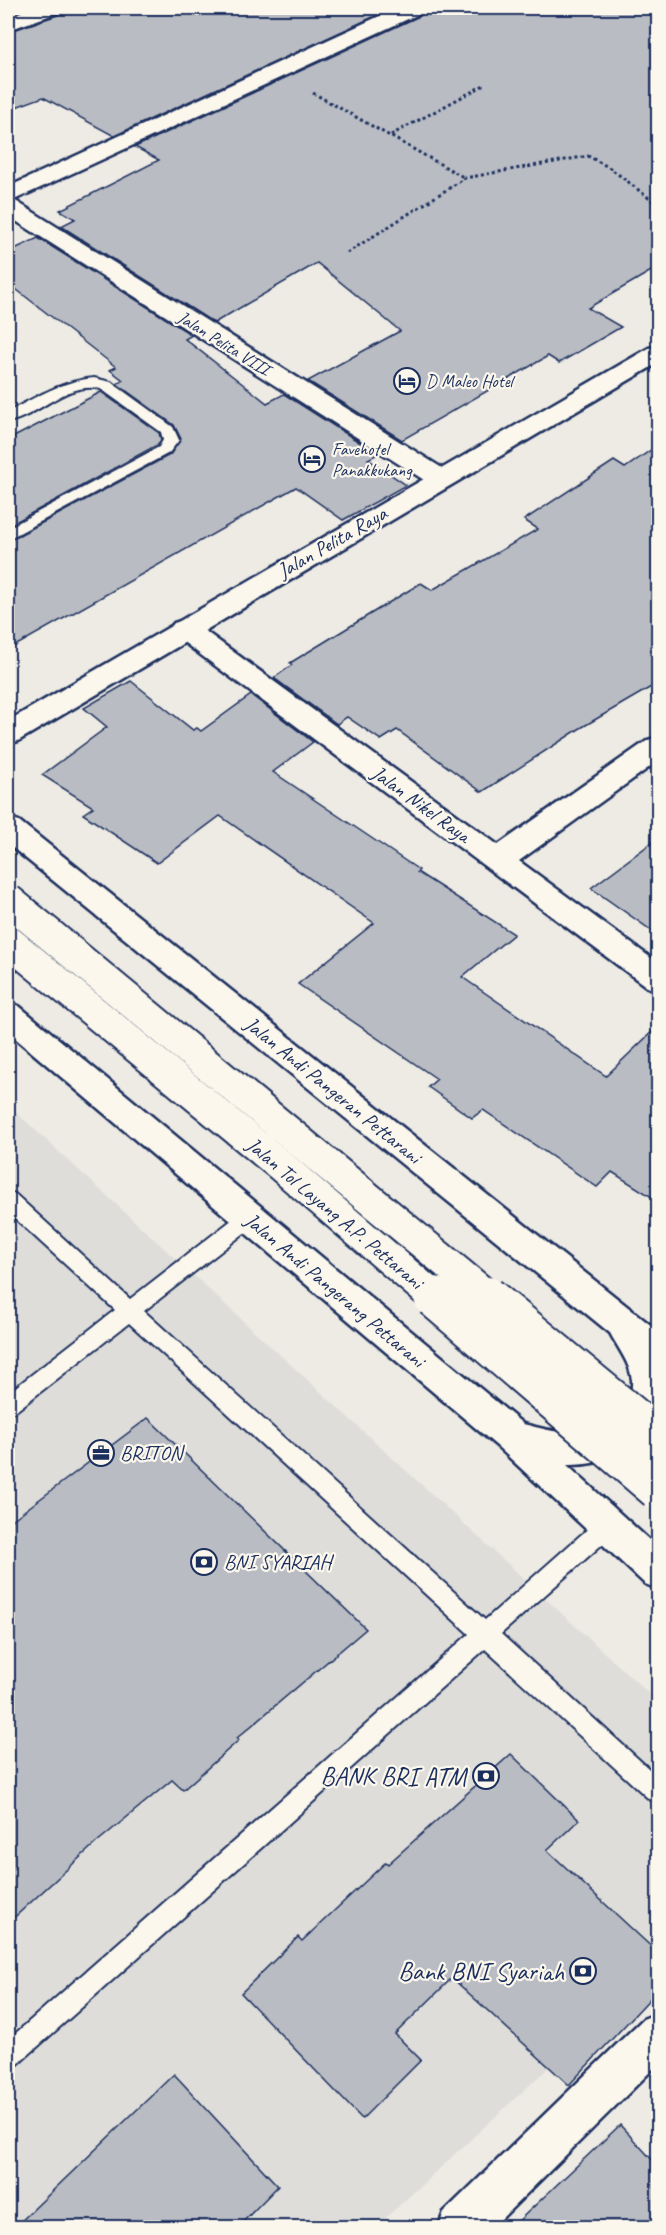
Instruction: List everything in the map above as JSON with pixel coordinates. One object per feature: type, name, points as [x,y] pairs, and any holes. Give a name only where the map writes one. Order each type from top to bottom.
[{"type":"main road","points":[[8,24],[49,8]]},
{"type":"main road","points":[[8,195],[413,8]]},
{"type":"main road","name":"Jalan Pelita VIII","points":[[8,206],[441,479]]},
{"type":"main road","name":"Jalan Pelita Raya","points":[[8,734],[658,353]]},
{"type":"main road","name":"Jalan Nikel Raya","points":[[184,629],[658,979]]},
{"type":"main road","points":[[498,860],[658,747]]},
{"type":"main road","name":"Jalan Andi Pangeran Pettarani","points":[[8,828],[658,1351]]},
{"type":"main road","name":"Jalan Tol Layang A.P. Pettarani","points":[[8,900],[658,1438]]},
{"type":"main road","name":"Jalan Tol Layang A.P. Pettarani","points":[[8,940],[280,1165],[658,1489]]},
{"type":"main road","name":"Jalan Andi Pangerang Pettarani","points":[[8,1014],[511,1436],[658,1572]]},
{"type":"main road","points":[[511,1436],[568,1451],[602,1448],[629,1430],[646,1406],[650,1378],[622,1321]]},
{"type":"main road","points":[[460,2228],[658,2034]]},
{"type":"lane","points":[[8,418],[71,386],[85,381],[98,382],[106,385],[168,430],[171,440],[164,450],[8,534]]},
{"type":"lane","points":[[8,1200],[658,1792]]},
{"type":"lane","points":[[8,1405],[249,1218]]},
{"type":"lane","points":[[8,2056],[608,1525]]},
{"type":"path","points":[[273,71],[465,178]]},
{"type":"path","points":[[390,135],[486,84]]},
{"type":"path","points":[[347,253],[465,178],[588,156],[610,168],[658,205]]},
{"type":"shaded area","points":[[8,1105],[658,1702],[658,1944],[601,2019],[376,2227],[8,2227]]},
{"type":"building","points":[[62,8],[393,8],[114,136],[43,97],[8,110],[8,32],[58,15]]},
{"type":"building","points":[[426,8],[658,8],[658,267],[588,308],[621,327],[559,363],[548,356],[402,440],[308,381],[400,331],[317,263],[214,323],[61,226],[75,219],[60,210],[159,160],[135,147],[422,15]]},
{"type":"building","points":[[38,238],[192,335],[185,339],[267,403],[284,394],[378,454],[368,459],[406,485],[343,520],[296,487],[8,650],[8,541],[170,455],[181,439],[174,425],[117,384],[123,380],[110,370],[116,367],[8,283],[8,252]]},
{"type":"building","points":[[101,392],[159,433],[161,440],[157,445],[8,526],[8,440]]},
{"type":"building","points":[[658,445],[658,683],[579,729],[482,792],[397,730],[381,740],[347,717],[337,724],[274,678],[292,665],[290,663],[421,583],[432,590],[538,529],[524,520],[614,461],[625,468]]},
{"type":"building","points":[[131,681],[193,730],[197,728],[201,731],[251,695],[313,742],[273,772],[419,870],[417,872],[514,934],[462,977],[606,1076],[658,1026],[658,1201],[612,1172],[597,1187],[483,1110],[472,1118],[428,1087],[437,1079],[298,984],[374,923],[220,816],[157,863],[83,814],[93,807],[42,775],[107,727],[84,708]]},
{"type":"building","points":[[658,838],[658,935],[591,888]]},
{"type":"building","points":[[148,1418],[366,1629],[237,1738],[239,1740],[183,1790],[172,1780],[97,1842],[8,1923],[8,1523]]},
{"type":"building","points":[[511,1754],[579,1820],[547,1850],[658,1953],[658,1990],[569,2085],[452,1978],[395,2034],[421,2060],[362,2119],[241,1993],[298,1937],[302,1941],[386,1862],[388,1864]]},
{"type":"building","points":[[174,2074],[278,2186],[237,2228],[14,2228]]},
{"type":"building","points":[[620,2125],[658,2166],[658,2228],[511,2228]]},
{"type":"place","name":"D Maleo Hotel","points":[[407,381]]},
{"type":"place","name":"Favehotel Panakkukang","points":[[312,459]]},
{"type":"place","name":"BRITON","points":[[101,1453]]},
{"type":"place","name":"BNI SYARIAH","points":[[204,1562]]},
{"type":"place","name":"BANK BRI ATM","points":[[486,1776]]},
{"type":"place","name":"Bank BNI Syariah","points":[[583,1971]]}]
